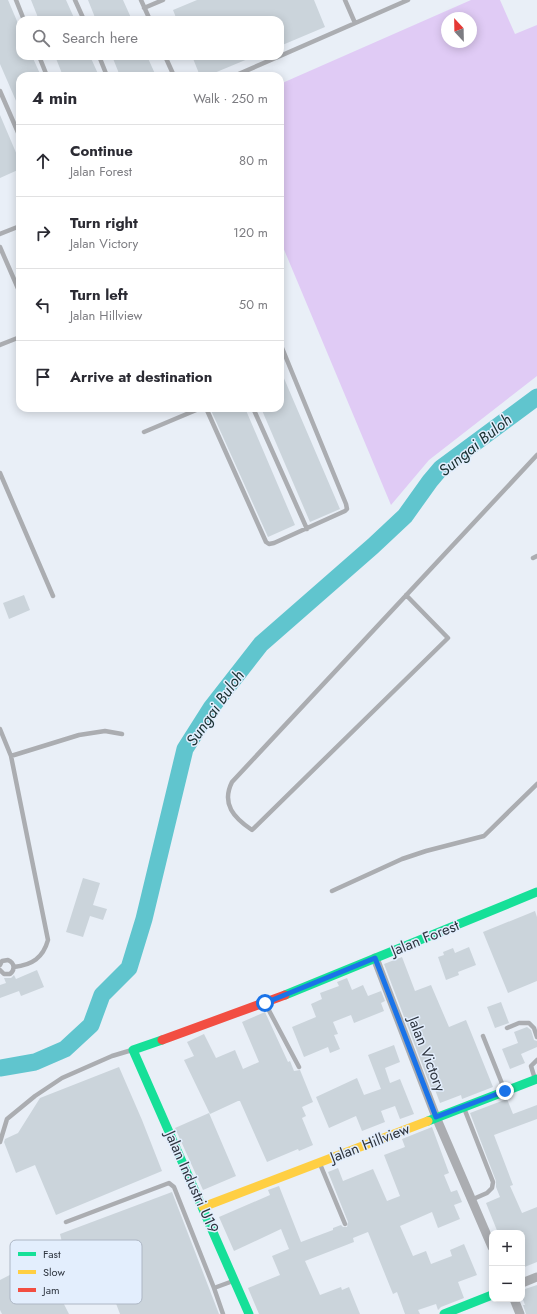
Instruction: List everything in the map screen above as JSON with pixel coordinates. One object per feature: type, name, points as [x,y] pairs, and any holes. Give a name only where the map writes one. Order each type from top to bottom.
[{"type":"street","name":"Jalan Forest","points":[[134,1050],[265,1003],[537,892]]},
{"type":"street","name":"Jalan Victory","points":[[375,958],[436,1117],[489,1240]]},
{"type":"street","name":"Jalan Industri U19","points":[[134,1050],[249,1314]]},
{"type":"street","name":"Jalan Hillview","points":[[203,1207],[536,1079]]},
{"type":"street","points":[[525,1282],[537,1277]]},
{"type":"street","points":[[444,1314],[489,1296]]},
{"type":"street","points":[[515,1302],[520,1314]]},
{"type":"lane","points":[[16,0],[22,16]]},
{"type":"lane","points":[[75,0],[82,16]]},
{"type":"lane","points":[[141,0],[148,16]]},
{"type":"lane","points":[[144,8],[163,0]]},
{"type":"lane","points":[[345,0],[355,23]]},
{"type":"lane","points":[[284,54],[408,0]]},
{"type":"lane","points":[[41,60],[45,72]]},
{"type":"lane","points":[[101,60],[106,72]]},
{"type":"lane","points":[[167,60],[172,72]]},
{"type":"lane","points":[[243,72],[271,60]]},
{"type":"lane","points":[[0,91],[16,128]]},
{"type":"lane","points":[[0,234],[16,228]]},
{"type":"lane","points":[[1,250],[16,284]]},
{"type":"lane","points":[[0,345],[16,339]]},
{"type":"lane","points":[[208,412],[266,542],[274,543],[343,513],[347,509],[347,506],[284,353]]},
{"type":"lane","points":[[144,432],[192,412]]},
{"type":"lane","points":[[255,412],[306,529]]},
{"type":"lane","points":[[406,595],[448,638],[252,830],[245,826],[232,812],[228,803],[228,792],[232,782],[406,595],[537,455]]},
{"type":"lane","points":[[0,473],[53,596]]},
{"type":"lane","points":[[0,729],[11,756],[48,940],[47,946],[35,962],[24,966],[14,966],[8,960],[2,961],[0,965]]},
{"type":"lane","points":[[11,756],[79,734],[105,731],[122,734]]},
{"type":"lane","points":[[332,890],[402,859],[426,851],[484,836],[537,784]]},
{"type":"lane","points":[[0,970],[4,974],[10,974],[14,970],[14,966]]},
{"type":"lane","points":[[265,1003],[300,1067]]},
{"type":"lane","points":[[508,1028],[519,1023],[529,1023],[534,1028],[537,1037]]},
{"type":"lane","points":[[483,1036],[505,1091]]},
{"type":"lane","points":[[0,1142],[7,1119],[35,1096],[62,1078],[112,1056],[134,1050]]},
{"type":"lane","points":[[536,1079],[531,1066],[537,1060]]},
{"type":"lane","points":[[463,1107],[493,1182],[492,1188],[487,1193],[471,1200]]},
{"type":"lane","points":[[319,1162],[345,1224]]},
{"type":"lane","points":[[66,1222],[170,1183],[174,1187],[224,1314]]},
{"type":"lane","points":[[214,1288],[234,1280]]},
{"type":"shaded area","points":[[471,0],[500,0],[515,34],[537,25],[537,376],[429,460],[391,505],[284,250],[284,82],[441,13],[441,48],[477,48],[477,12],[444,12]]},
{"type":"building","points":[[0,0],[8,0],[16,19],[16,60],[34,60],[39,72],[16,72],[16,101],[0,64]]},
{"type":"building","points":[[31,0],[66,0],[73,16],[37,16]]},
{"type":"building","points":[[88,0],[123,0],[130,16],[94,16]]},
{"type":"building","points":[[197,0],[314,0],[325,27],[284,44],[284,16],[175,16],[173,10]]},
{"type":"building","points":[[57,60],[92,60],[97,72],[61,72]]},
{"type":"building","points":[[114,60],[149,60],[154,72],[118,72]]},
{"type":"building","points":[[194,60],[245,60],[217,72],[198,72]]},
{"type":"building","points":[[0,115],[16,153],[16,171],[0,178]]},
{"type":"building","points":[[284,378],[340,509],[310,522],[263,412],[284,412]]},
{"type":"building","points":[[212,412],[247,412],[295,525],[268,537]]},
{"type":"building","points":[[24,595],[30,610],[9,619],[3,603]]},
{"type":"building","points":[[83,878],[100,883],[93,905],[107,909],[103,920],[90,916],[83,937],[66,932]]},
{"type":"building","points":[[535,911],[537,917],[537,981],[508,993],[483,932]]},
{"type":"building","points":[[469,947],[476,965],[458,972],[459,975],[446,980],[438,957],[444,955],[443,952],[453,948],[455,953]]},
{"type":"building","points":[[402,957],[415,991],[431,985],[449,1027],[466,1020],[493,1087],[462,1099],[461,1095],[440,1103],[434,1087],[431,1088],[384,964]]},
{"type":"building","points":[[37,970],[44,987],[21,996],[19,991],[0,998],[0,985],[6,983],[4,978],[11,978],[14,975],[16,979]]},
{"type":"building","points":[[347,978],[352,990],[363,985],[368,996],[381,991],[385,1001],[381,1003],[384,1011],[354,1023],[351,1015],[333,1022],[338,1034],[334,1035],[340,1049],[330,1053],[328,1047],[304,1057],[292,1027],[316,1017],[311,1004],[322,999],[320,993],[339,986],[337,982]]},
{"type":"building","points":[[501,1002],[509,1023],[495,1028],[487,1007]]},
{"type":"building","points":[[265,1012],[288,1062],[290,1061],[294,1071],[300,1070],[313,1102],[302,1107],[306,1116],[302,1118],[313,1145],[299,1151],[298,1149],[267,1162],[240,1101],[210,1114],[184,1060],[194,1056],[187,1042],[204,1034],[216,1058],[235,1050],[243,1069],[259,1062],[242,1022]]},
{"type":"building","points":[[527,1027],[531,1030],[534,1040],[537,1041],[537,1047],[521,1054],[525,1063],[510,1069],[502,1049],[518,1043],[514,1032]]},
{"type":"building","points":[[394,1045],[400,1062],[385,1068],[390,1083],[400,1079],[414,1114],[400,1119],[395,1106],[381,1111],[385,1122],[362,1131],[356,1116],[329,1128],[316,1097],[357,1078],[364,1095],[381,1089],[368,1055]]},
{"type":"building","points":[[119,1067],[162,1171],[56,1215],[35,1165],[16,1173],[4,1142],[5,1139],[18,1133],[40,1098]]},
{"type":"building","points":[[507,1099],[513,1114],[537,1105],[537,1119],[494,1135],[513,1185],[510,1186],[522,1213],[537,1207],[537,1262],[525,1267],[525,1230],[497,1230],[486,1203],[500,1197],[496,1187],[496,1181],[470,1113]]},
{"type":"building","points":[[209,1113],[236,1176],[203,1190],[175,1128]]},
{"type":"building","points":[[432,1127],[449,1173],[444,1175],[451,1192],[457,1190],[462,1202],[454,1205],[460,1219],[438,1228],[432,1212],[400,1226],[413,1256],[426,1251],[431,1264],[452,1256],[450,1250],[464,1244],[477,1275],[458,1282],[464,1298],[441,1307],[438,1310],[436,1304],[418,1310],[420,1314],[405,1314],[397,1292],[393,1294],[368,1232],[353,1238],[354,1242],[305,1261],[320,1295],[341,1287],[342,1290],[349,1287],[360,1314],[259,1314],[248,1288],[280,1275],[272,1256],[289,1249],[281,1229],[234,1251],[219,1217],[270,1195],[268,1190],[279,1186],[301,1242],[333,1230],[333,1228],[341,1225],[343,1227],[347,1227],[348,1222],[328,1172],[338,1168],[343,1181],[373,1169],[387,1201],[400,1196],[384,1155],[405,1147],[402,1139]]},
{"type":"building","points":[[172,1192],[219,1314],[120,1314],[116,1304],[142,1304],[142,1240],[62,1240],[60,1234]]},
{"type":"building","points":[[10,1275],[10,1304],[64,1304],[69,1314],[2,1314],[0,1310],[0,1280]]},
{"type":"building","points":[[537,1285],[537,1314],[526,1314],[523,1305],[525,1305],[525,1289]]},
{"type":"waterway","name":"Sungai Buloh","points":[[0,1068],[35,1062],[65,1049],[91,1025],[102,995],[129,968],[144,919],[185,749],[211,708],[261,644],[405,516],[441,468],[537,397]]},
{"type":"traffic: fast","points":[[285,995],[537,892]]},
{"type":"traffic: fast","points":[[162,1040],[133,1050],[249,1314]]},
{"type":"traffic: fast","points":[[428,1121],[537,1079]]},
{"type":"traffic: fast","points":[[444,1314],[489,1296]]},
{"type":"traffic: slow","points":[[203,1207],[428,1121]]},
{"type":"traffic: jam","points":[[162,1040],[285,995]]},
{"type":"route","points":[[265,1003],[375,958],[436,1117],[505,1091]]}]
